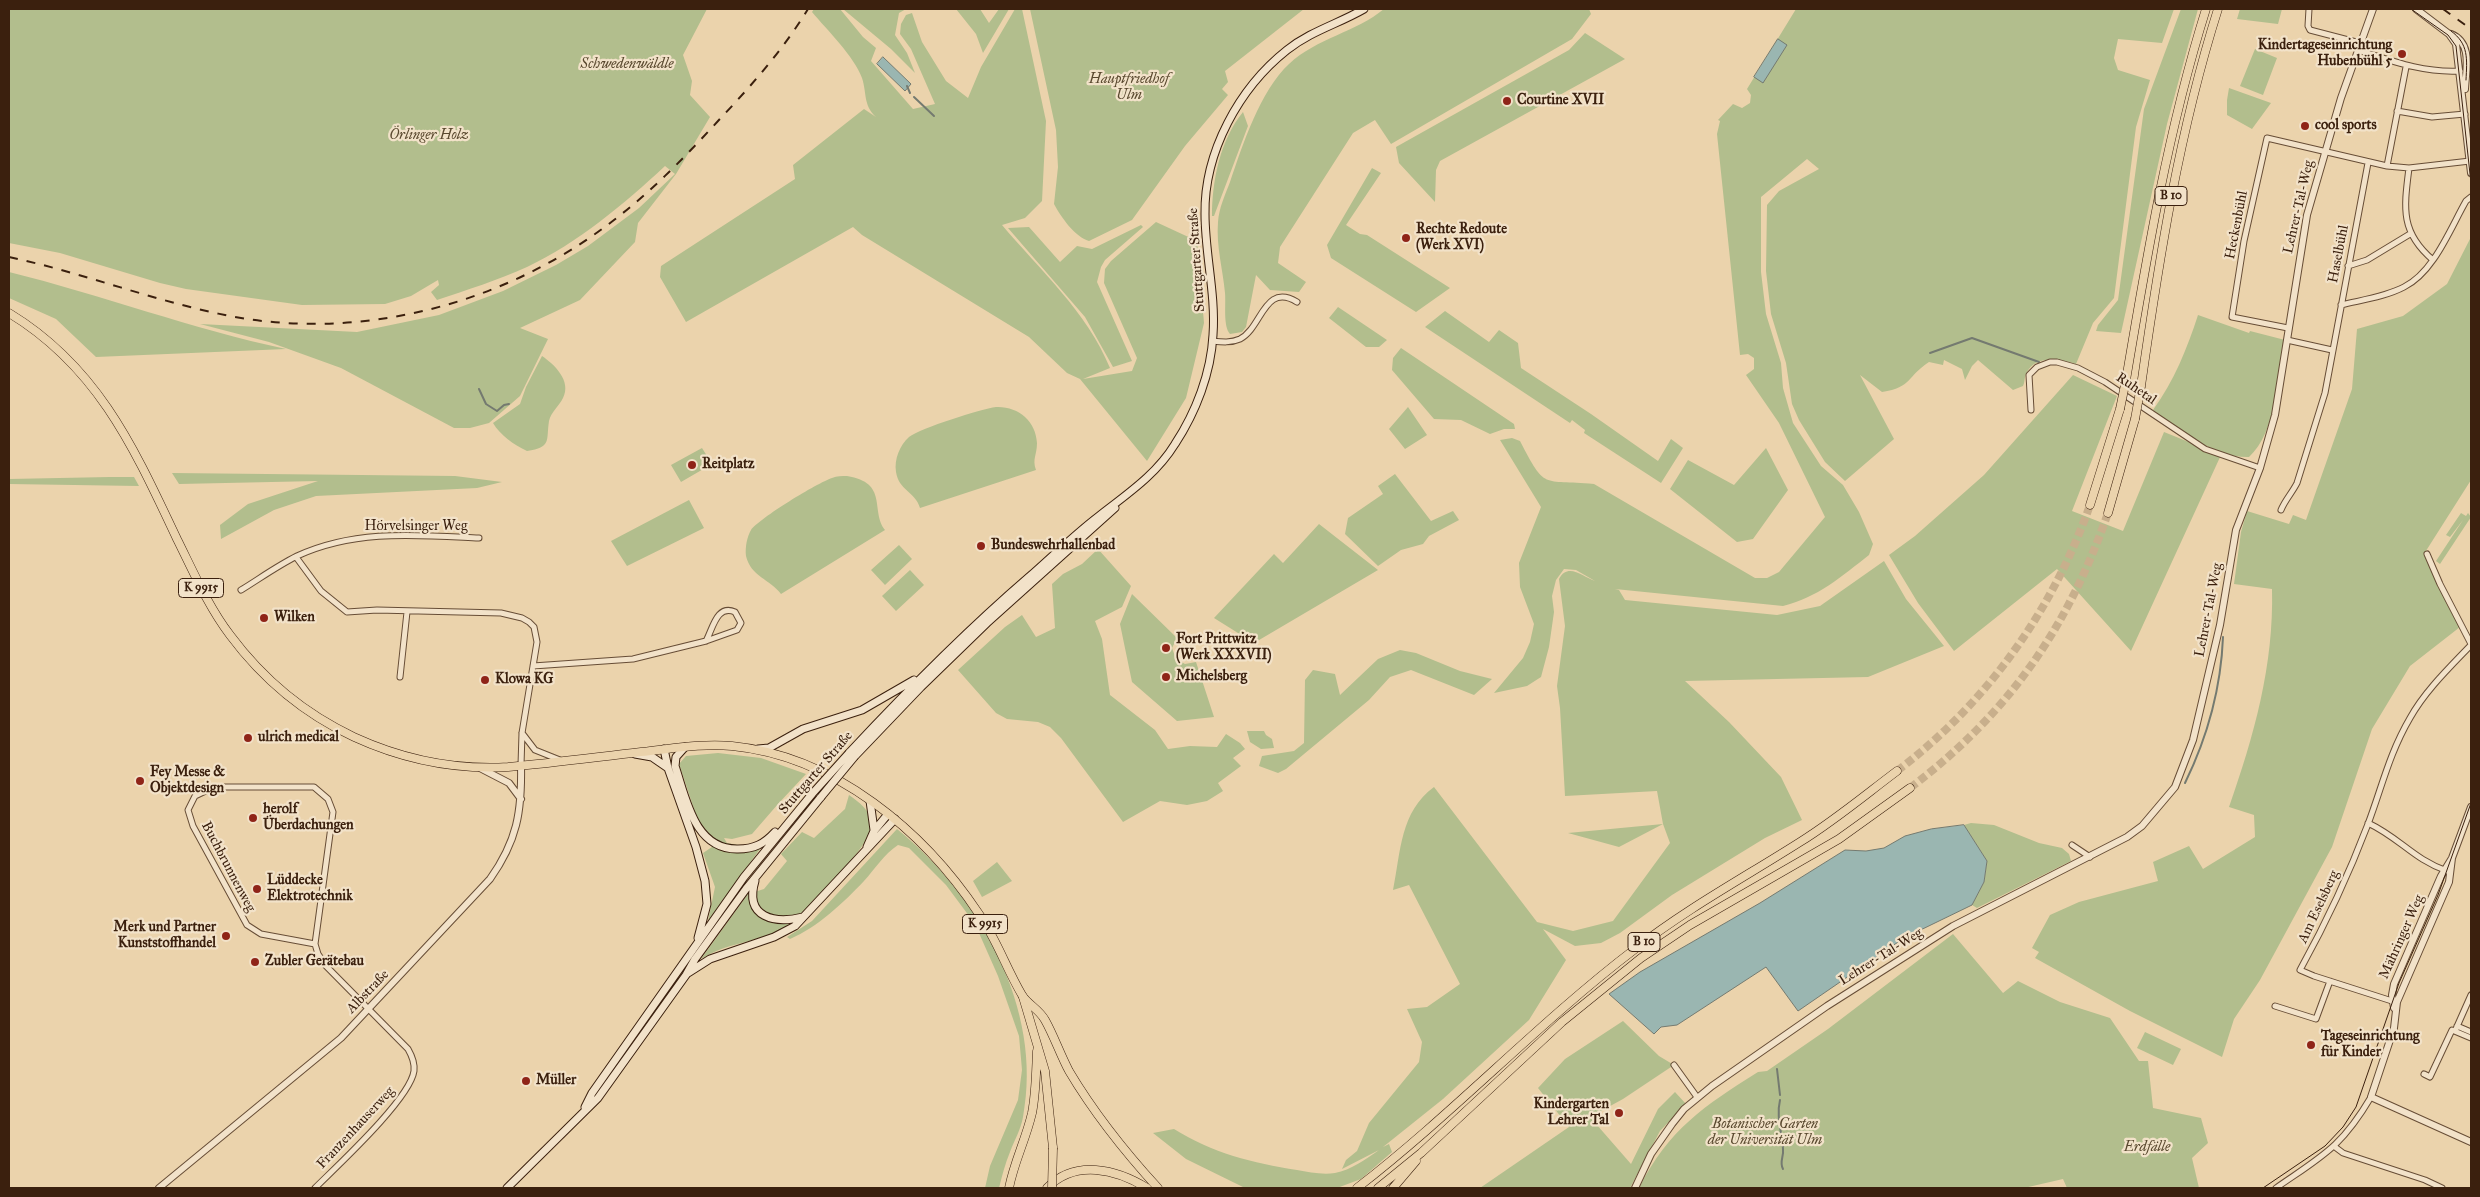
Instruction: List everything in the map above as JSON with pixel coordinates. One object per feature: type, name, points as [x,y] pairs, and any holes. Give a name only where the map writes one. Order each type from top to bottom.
[{"type":"main road","name":"Stuttgarter Straße","points":[[584,1109],[592,1093],[744,877],[812,794],[987,623],[1104,520],[1120,502],[1157,468],[1180,437],[1203,386],[1213,341],[1213,313],[1205,205],[1211,166],[1222,136],[1250,89],[1279,57],[1310,34],[1364,9]]},
{"type":"main road","name":"B 10","points":[[2090,505],[2120,410],[2148,249],[2177,111],[2206,9]]},
{"type":"main road","name":"B 10","points":[[2108,513],[2135,419],[2161,246],[2178,160],[2193,93],[2218,9]]},
{"type":"main road","name":"K 9915","points":[[9,313],[44,337],[68,358],[105,402],[132,447],[211,604],[229,634],[265,675],[317,717],[366,742],[427,761],[480,768],[708,745],[754,750],[788,758],[820,770],[892,816],[927,849],[965,893],[996,941],[1023,997],[1048,1089],[1052,1148],[1052,1188]]},
{"type":"main road","name":"Stuttgarter Straße","points":[[507,1188],[546,1151],[584,1109],[598,1098],[686,975],[695,959],[756,879],[852,755],[923,675],[988,611],[1099,516],[1120,502]]},
{"type":"main road","points":[[754,750],[769,748],[795,733],[877,703],[923,675]]},
{"type":"main road","points":[[685,747],[676,757],[675,766],[689,807],[701,832],[720,846],[746,849],[766,842],[812,794]]},
{"type":"main road","points":[[664,750],[668,768],[705,881],[707,904],[704,920],[691,953]]},
{"type":"main road","points":[[632,753],[652,757],[668,768]]},
{"type":"main road","name":"B 10","points":[[1357,1188],[1437,1124],[1584,988],[1637,947],[1682,915],[1829,824],[1898,771]]},
{"type":"main road","name":"B 10","points":[[1378,1188],[1421,1153],[1562,1022],[1641,958],[1690,926],[1838,839],[1910,788]]},
{"type":"main road","points":[[870,801],[874,831]]},
{"type":"main road","points":[[866,849],[874,831],[892,816]]},
{"type":"main road","points":[[686,975],[710,959],[785,933],[806,917],[866,849],[892,816]]},
{"type":"main road","points":[[756,879],[753,897],[763,914],[777,921],[806,917]]},
{"type":"main road","points":[[1023,997],[1041,1014],[1079,1086],[1095,1109],[1116,1138],[1158,1188]]},
{"type":"main road","name":"K 9915","points":[[1009,1188],[1035,1094],[1037,1044]]},
{"type":"main road","points":[[1392,1188],[1408,1172],[1421,1153]]},
{"type":"main road","points":[[1047,1188],[1058,1179],[1071,1173],[1098,1169],[1126,1176],[1147,1188]]},
{"type":"street","points":[[2309,9],[2308,26],[2310,30],[2359,46],[2406,66],[2441,73],[2460,71]]},
{"type":"street","name":"Lehrer-Tal-Weg","points":[[1635,1188],[1651,1154],[1672,1124],[1697,1097],[1827,1006],[1953,926],[2090,858],[2142,826],[2165,802],[2179,779],[2193,740],[2213,656],[2236,530],[2260,468],[2275,415],[2307,215],[2324,152],[2373,9]]},
{"type":"street","points":[[2416,9],[2462,41],[2469,57],[2464,103]]},
{"type":"street","points":[[2448,33],[2456,42],[2465,114],[2469,130],[2471,173]]},
{"type":"street","points":[[2458,57],[2469,57]]},
{"type":"street","points":[[2386,166],[2406,66]]},
{"type":"street","points":[[2398,111],[2432,117],[2465,114]]},
{"type":"street","name":"Lehrer-Tal-Weg","points":[[2267,138],[2324,152]]},
{"type":"street","name":"Heckenbühl","points":[[2267,138],[2244,241],[2232,317],[2288,328]]},
{"type":"street","points":[[2324,152],[2386,166],[2409,168],[2470,161]]},
{"type":"street","name":"Haselbühl","points":[[2281,510],[2300,474],[2324,393],[2368,162]]},
{"type":"street","points":[[2409,168],[2405,197],[2410,234],[2418,248],[2433,260]]},
{"type":"street","points":[[2341,305],[2392,292],[2406,286],[2433,260],[2466,201],[2471,197]]},
{"type":"street","points":[[2348,266],[2367,260],[2410,234]]},
{"type":"street","points":[[1213,341],[1229,342],[1242,338],[1253,327],[1266,306],[1274,299],[1285,298],[1297,302]]},
{"type":"street","points":[[2287,340],[2332,350]]},
{"type":"street","name":"Ruhetal","points":[[2031,410],[2029,375],[2043,364],[2064,363],[2105,382],[2205,449],[2260,468]]},
{"type":"street","name":"Hörvelsinger Weg","points":[[240,590],[296,557],[336,542],[371,535],[479,538]]},
{"type":"street","name":"Am Eselsberg","points":[[2395,1002],[2300,970],[2334,906],[2368,823],[2386,766],[2411,716],[2438,680],[2471,644],[2427,554]]},
{"type":"street","points":[[296,557],[320,591],[347,612],[376,610],[501,613],[522,618],[534,627],[537,634],[522,732],[521,765]]},
{"type":"street","points":[[533,666],[633,658],[706,641],[737,630],[740,623],[735,612],[729,609],[724,610],[718,615],[706,641]]},
{"type":"street","points":[[400,677],[407,612]]},
{"type":"street","points":[[522,732],[536,750],[563,761]]},
{"type":"street","name":"Albstraße","points":[[159,1188],[321,1056],[369,1010],[490,879],[513,840],[520,814],[521,765]]},
{"type":"street","points":[[480,768],[509,783],[521,799]]},
{"type":"street","name":"Buchbrunnenweg","points":[[314,787],[328,799],[332,812],[331,833],[315,944],[261,934],[247,925],[192,826],[188,810],[195,796],[214,788],[314,787]]},
{"type":"street","name":"Mähringer Weg","points":[[2276,1188],[2335,1147],[2350,1131],[2371,1097],[2393,1033],[2395,1002],[2392,989],[2444,870],[2452,858],[2471,806]]},
{"type":"street","points":[[2368,823],[2392,836],[2423,862],[2452,874]]},
{"type":"street","points":[[2072,845],[2090,858]]},
{"type":"street","name":"Mähringer Weg","points":[[2395,1002],[2452,874],[2452,858]]},
{"type":"street","points":[[315,944],[326,966],[369,1010]]},
{"type":"street","points":[[2275,1006],[2316,1020],[2330,981]]},
{"type":"street","points":[[2424,1074],[2430,1076],[2471,994]]},
{"type":"street","name":"Franzenhauserweg","points":[[315,1188],[393,1107],[408,1087],[414,1070],[413,1058],[408,1049],[369,1010]]},
{"type":"street","points":[[2455,1029],[2471,1032]]},
{"type":"street","points":[[2455,1029],[2471,1038]]},
{"type":"street","points":[[1674,1065],[1697,1097]]},
{"type":"street","points":[[2371,1097],[2471,1142]]},
{"type":"street","points":[[2335,1147],[2343,1153],[2425,1180],[2442,1188]]},
{"type":"street","points":[[2284,1182],[2288,1188]]},
{"type":"green space","points":[[9,9],[707,9],[683,55],[692,81],[690,95],[710,117],[676,174],[638,223],[635,242],[580,300],[520,328],[548,339],[520,396],[489,423],[470,428],[454,428],[341,368],[269,342],[200,324],[357,332],[439,315],[503,291],[556,265],[588,246],[639,208],[675,174],[665,166],[600,222],[546,257],[505,276],[437,300],[431,292],[439,285],[438,280],[411,296],[385,304],[302,305],[186,289],[160,283],[60,253],[9,243]]},
{"type":"green space","points":[[814,9],[840,9],[863,37],[876,48],[871,61],[913,109],[935,104],[911,49],[900,34],[901,24],[906,15],[912,13],[922,42],[946,81],[968,98],[981,67],[1015,9],[1022,9],[1046,121],[1042,201],[1025,218],[1002,225],[1062,292],[1089,328],[1100,348],[1110,368],[1083,379],[1132,371],[1137,358],[1104,283],[1105,269],[1111,261],[1156,222],[1197,241],[1204,323],[1186,398],[1147,461],[1080,379],[1067,373],[1029,337],[862,235],[853,227],[686,322],[660,277],[661,266],[795,179],[793,165],[864,109],[876,117],[869,108],[864,83],[853,61],[812,12]]},
{"type":"green space","points":[[843,9],[906,9],[899,13],[895,35],[907,53],[915,73],[891,49]]},
{"type":"green space","points":[[956,9],[980,9],[989,23],[999,9],[1009,9],[983,53],[976,34]]},
{"type":"green space","name":"Hauptfriedhof Ulm","points":[[1030,9],[1304,9],[1225,71],[1228,82],[1222,89],[1228,95],[1185,146],[1132,220],[1089,241],[1074,231],[1054,204],[1058,167],[1056,130]]},
{"type":"green space","points":[[1384,9],[1589,9],[1591,14],[1572,39],[1391,144],[1375,120],[1353,133],[1280,247],[1278,263],[1306,282],[1299,292],[1270,290],[1256,275],[1246,327],[1242,332],[1230,334],[1226,321],[1218,222],[1222,202],[1261,103],[1279,75],[1300,55],[1324,41],[1361,24]]},
{"type":"green space","points":[[1796,9],[2174,9],[2162,43],[2118,39],[2114,58],[2118,70],[2150,80],[2136,127],[2114,298],[2093,323],[2076,364],[2056,360],[2035,363],[2026,374],[2023,386],[2013,390],[1978,360],[1972,366],[1965,380],[1962,369],[1944,360],[1943,365],[1929,362],[1904,384],[1892,390],[1882,392],[1860,375],[1894,439],[1845,481],[1825,462],[1799,420],[1792,404],[1786,363],[1771,314],[1766,271],[1767,205],[1779,191],[1819,169],[1807,159],[1761,197],[1761,272],[1766,314],[1781,363],[1783,388],[1793,423],[1821,466],[1843,485],[1859,512],[1873,544],[1869,555],[1818,592],[1783,606],[1615,589],[1619,590],[1625,600],[1777,615],[1820,606],[1884,561],[1906,599],[1944,646],[1868,677],[1685,681],[1729,722],[1781,777],[1802,820],[1765,838],[1672,895],[1620,933],[1601,943],[1575,946],[1543,929],[1566,960],[1529,1020],[1443,1099],[1383,1147],[1389,1144],[1392,1152],[1361,1179],[1337,1188],[1243,1187],[1186,1159],[1153,1133],[1174,1129],[1203,1145],[1233,1156],[1306,1172],[1335,1173],[1358,1164],[1379,1150],[1342,1169],[1346,1160],[1357,1151],[1369,1123],[1419,1062],[1422,1042],[1407,1009],[1427,1007],[1460,984],[1409,885],[1393,890],[1408,820],[1414,808],[1434,787],[1537,922],[1573,931],[1613,921],[1670,843],[1663,824],[1657,791],[1565,796],[1557,686],[1565,626],[1559,579],[1563,574],[1571,571],[1595,581],[1576,570],[1564,569],[1556,580],[1552,596],[1554,612],[1549,647],[1541,677],[1527,686],[1494,693],[1523,658],[1530,642],[1534,624],[1520,587],[1519,563],[1541,507],[1500,440],[1512,438],[1520,441],[1535,468],[1547,479],[1594,484],[1755,578],[1767,578],[1779,572],[1825,517],[1779,423],[1746,375],[1754,369],[1754,358],[1748,354],[1740,355],[1717,134],[1720,121],[1718,120],[1733,104],[1742,108],[1750,103],[1751,95],[1747,89]]},
{"type":"green space","points":[[2181,9],[2198,9],[2167,124],[2121,333],[2096,331],[2098,325],[2118,300],[2144,109]]},
{"type":"green space","points":[[2240,9],[2282,9],[2278,24],[2237,19]]},
{"type":"green space","points":[[1585,33],[1625,59],[1440,161],[1436,170],[1435,202],[1399,163],[1396,147],[1569,50]]},
{"type":"green space","points":[[2255,49],[2277,58],[2263,95],[2240,86]]},
{"type":"green space","points":[[2229,88],[2271,103],[2252,129],[2227,115]]},
{"type":"green space","points":[[1243,112],[1248,126],[1214,216],[1212,216],[1212,203],[1219,161],[1228,135]]},
{"type":"green space","points":[[1372,168],[1381,173],[1346,225],[1360,234],[1367,235],[1450,288],[1416,312],[1331,258],[1327,245]]},
{"type":"green space","points":[[1141,225],[1143,227],[1105,260],[1097,282],[1132,361],[1113,367],[1085,317],[1008,228],[1029,227],[1060,262],[1077,246],[1092,249]]},
{"type":"green space","points":[[2471,237],[2471,480],[2424,554],[2460,627],[2410,666],[2372,729],[2332,847],[2260,980],[2234,1019],[2222,1057],[2130,1011],[2035,958],[2039,952],[2032,948],[2050,915],[2079,902],[2158,881],[2153,862],[2189,846],[2203,869],[2255,837],[2254,815],[2229,807],[2247,754],[2261,700],[2270,645],[2272,617],[2272,589],[2234,584],[2241,532],[2247,511],[2289,524],[2293,515],[2306,520],[2352,389],[2357,329],[2403,316],[2447,284]]},
{"type":"green space","points":[[9,272],[216,332],[286,349],[96,357],[56,319],[9,298]]},
{"type":"green space","points":[[1338,307],[1387,340],[1379,347],[1366,347],[1329,318]]},
{"type":"green space","points":[[1445,311],[1489,342],[1499,330],[1518,343],[1521,368],[1658,461],[1671,439],[1683,448],[1661,483],[1584,433],[1585,430],[1572,420],[1570,423],[1425,327]]},
{"type":"green space","points":[[2198,315],[2249,333],[2250,331],[2285,340],[2271,418],[2258,446],[2249,457],[2223,453],[2210,448],[2186,434],[2153,410],[2179,364]]},
{"type":"green space","points":[[1401,348],[1514,424],[1515,429],[1504,429],[1490,434],[1461,420],[1434,419],[1392,370],[1393,358]]},
{"type":"green space","points":[[542,356],[560,374],[565,385],[565,392],[550,418],[546,442],[541,447],[527,451],[499,432],[493,423],[520,404],[526,387]]},
{"type":"green space","points":[[2073,375],[2117,396],[2072,511],[2123,531],[2164,432],[2221,455],[2131,651],[2057,569],[1954,651],[1918,603],[1889,555],[1915,536],[1984,475]]},
{"type":"green space","points":[[996,407],[1004,407],[1018,412],[1024,416],[1033,428],[1037,443],[1036,470],[920,508],[915,498],[900,483],[896,472],[898,453],[903,444],[916,433],[938,424]]},
{"type":"green space","points":[[1408,407],[1427,435],[1405,449],[1389,429]]},
{"type":"green space","name":"Reitplatz","points":[[702,448],[712,464],[681,482],[671,465]]},
{"type":"green space","points":[[1766,448],[1788,490],[1753,539],[1737,542],[1670,489],[1688,460],[1734,485]]},
{"type":"green space","points":[[172,473],[455,476],[502,482],[477,488],[316,496],[274,510],[221,539],[220,525],[248,504],[318,481],[179,484]]},
{"type":"green space","points":[[1395,474],[1431,521],[1453,511],[1459,520],[1429,536],[1423,544],[1401,550],[1378,566],[1345,534],[1348,518],[1383,494],[1378,486]]},
{"type":"green space","points":[[847,476],[869,485],[874,491],[881,522],[885,530],[781,594],[756,573],[748,563],[746,549],[747,539],[751,530],[789,501],[834,477]]},
{"type":"green space","points":[[134,477],[139,486],[9,484],[9,479]]},
{"type":"green space","points":[[689,500],[704,528],[627,566],[611,541]]},
{"type":"green space","points":[[2461,513],[2466,516],[2468,513],[2471,517],[2440,564],[2436,561],[2463,520],[2450,537],[2446,535]]},
{"type":"green space","points":[[1319,524],[1378,570],[1254,643],[1214,618],[1274,554],[1283,563]]},
{"type":"green space","points":[[899,545],[912,559],[885,585],[871,570]]},
{"type":"green space","points":[[1098,549],[1131,586],[1122,607],[1095,621],[1102,639],[1110,695],[1155,730],[1168,749],[1190,746],[1217,747],[1226,734],[1240,743],[1245,749],[1233,758],[1241,766],[1218,783],[1223,791],[1207,801],[1187,805],[1160,801],[1123,822],[1061,738],[1050,727],[1038,722],[1007,719],[996,713],[958,670],[1005,627],[1022,615],[1036,637],[1055,628],[1052,584],[1063,574],[1082,564]]},
{"type":"green space","points":[[910,570],[924,585],[896,611],[882,596]]},
{"type":"green space","points":[[1132,594],[1177,638],[1172,648],[1176,659],[1185,664],[1196,662],[1214,717],[1177,721],[1132,682],[1120,624]]},
{"type":"green space","points":[[1400,650],[1416,653],[1460,671],[1492,679],[1474,695],[1411,670],[1390,677],[1369,700],[1286,769],[1278,773],[1259,766],[1262,756],[1294,751],[1304,743],[1305,680],[1313,670],[1335,674],[1340,695],[1378,659]]},
{"type":"green space","points":[[1247,731],[1264,731],[1272,739],[1274,748],[1261,749],[1250,742]]},
{"type":"green space","points":[[718,753],[761,758],[806,774],[752,834],[732,839],[724,838],[727,843],[760,849],[708,921],[715,887],[703,853],[712,847],[698,821],[679,764],[686,756]]},
{"type":"green space","points":[[849,795],[867,811],[872,824],[869,834],[848,865],[787,926],[777,932],[730,946],[701,959],[748,894],[764,889],[787,861],[781,854],[802,832],[814,838],[845,809]]},
{"type":"green space","points":[[1971,823],[1994,825],[2039,843],[2062,848],[2069,854],[2071,861],[1977,908],[1972,905],[1984,882],[1987,861],[1964,825]]},
{"type":"green space","points":[[1663,824],[1619,847],[1568,833]]},
{"type":"green space","points":[[897,829],[927,856],[954,887],[978,921],[999,957],[1014,996],[1024,1036],[1027,1076],[1022,1121],[999,1188],[985,1188],[990,1166],[1018,1100],[1022,1070],[1019,1036],[998,976],[975,924],[946,885],[909,848],[898,845],[884,857],[856,889],[830,914],[800,934],[790,939],[787,937],[812,921]]},
{"type":"green space","points":[[997,862],[1012,881],[982,897],[973,881]]},
{"type":"green space","points":[[1953,934],[2003,993],[2018,981],[2060,1002],[2110,1018],[2139,1061],[2148,1061],[2153,1108],[2201,1118],[2208,1143],[2192,1158],[2199,1188],[2067,1188],[2063,1179],[2024,1188],[1639,1188],[1651,1167],[1676,1134],[1705,1108],[1758,1072],[1767,1071],[1828,1029]]},
{"type":"green space","points":[[1623,1021],[1659,1056],[1674,1065],[1623,1099],[1590,1117],[1631,1164],[1658,1109],[1675,1092],[1686,1104],[1660,1131],[1630,1188],[1480,1188],[1569,1127],[1538,1088],[1565,1059]]},
{"type":"green space","points":[[2145,1032],[2181,1049],[2173,1065],[2137,1048]]},
{"type":"water","points":[[1778,39],[1787,45],[1763,83],[1754,77]]},
{"type":"water","points":[[883,57],[911,84],[905,91],[877,64]]},
{"type":"water","points":[[1964,825],[1987,861],[1984,882],[1972,905],[1904,938],[1798,1011],[1766,967],[1677,1025],[1661,1027],[1654,1034],[1609,994],[1640,972],[1760,903],[1845,850],[1866,851],[1884,848],[1905,836],[1931,829]]},
{"type":"waterway","points":[[907,86],[910,93]]},
{"type":"waterway","points":[[914,97],[934,116]]},
{"type":"waterway","points":[[1930,353],[1972,338],[2039,362]]},
{"type":"waterway","points":[[479,389],[486,404],[497,411],[504,405],[509,404]]},
{"type":"waterway","points":[[2185,783],[2200,748],[2212,712],[2222,656],[2223,637]]},
{"type":"waterway","points":[[1777,1069],[1780,1095]]},
{"type":"waterway","points":[[1780,1100],[1779,1112],[1783,1149],[1781,1164],[1783,1169]]},
{"type":"tunnel","points":[[1897,771],[1960,716],[1988,685],[2013,652],[2057,581],[2075,544],[2090,505]]},
{"type":"tunnel","points":[[1910,788],[1945,760],[1977,730],[2031,666],[2054,631],[2074,594],[2092,555],[2108,513]]},
{"type":"tram line","points":[[2411,9],[2448,35],[2456,46],[2471,183]]},
{"type":"tram line","points":[[2451,31],[2461,41],[2466,52],[2466,80]]},
{"type":"tram line","points":[[2263,1188],[2325,1146],[2343,1127],[2356,1107],[2399,983],[2438,895],[2471,803]]},
{"type":"railway","points":[[9,257],[187,306],[247,319],[296,323],[344,323],[393,317],[440,307],[487,291],[531,272],[574,248],[628,209],[706,134],[766,67],[808,9]]},
{"type":"railway","points":[[2443,9],[2471,29]]},
{"type":"place","name":"Kindertageseinrichtung Hubenbühl 5","points":[[2402,54]]},
{"type":"place","name":"Courtine XVII","points":[[1507,101]]},
{"type":"place","name":"cool sports","points":[[2305,126]]},
{"type":"place","name":"Rechte Redoute (Werk XVI)","points":[[1406,238]]},
{"type":"place","name":"Reitplatz","points":[[692,465]]},
{"type":"place","name":"Bundeswehrhallenbad","points":[[981,546]]},
{"type":"place","name":"Wilken","points":[[264,618]]},
{"type":"place","name":"Fort Prittwitz (Werk XXXVII)","points":[[1166,648]]},
{"type":"place","name":"Michelsberg","points":[[1166,677]]},
{"type":"place","name":"Klowa KG","points":[[485,680]]},
{"type":"place","name":"ulrich medical","points":[[248,738]]},
{"type":"place","name":"Fey Messe & Objektdesign","points":[[140,781]]},
{"type":"place","name":"herolf Überdachungen","points":[[253,818]]},
{"type":"place","name":"Lüddecke Elektrotechnik","points":[[257,889]]},
{"type":"place","name":"Merk und Partner Kunststoffhandel","points":[[226,936]]},
{"type":"place","name":"Zubler Gerätebau","points":[[255,962]]},
{"type":"place","name":"Tageseinrichtung für Kinder","points":[[2311,1045]]},
{"type":"place","name":"Müller","points":[[526,1081]]},
{"type":"place","name":"Kindergarten Lehrer Tal","points":[[1619,1113]]},
{"type":"park label","name":"Schwedenwäldle","points":[[627,65]]},
{"type":"park label","name":"Örlinger Holz","points":[[429,136]]},
{"type":"park label","name":"Botanischer Garten der Universität Ulm","points":[[1765,1134]]},
{"type":"park label","name":"Erdfälle","points":[[2147,1148]]}]
